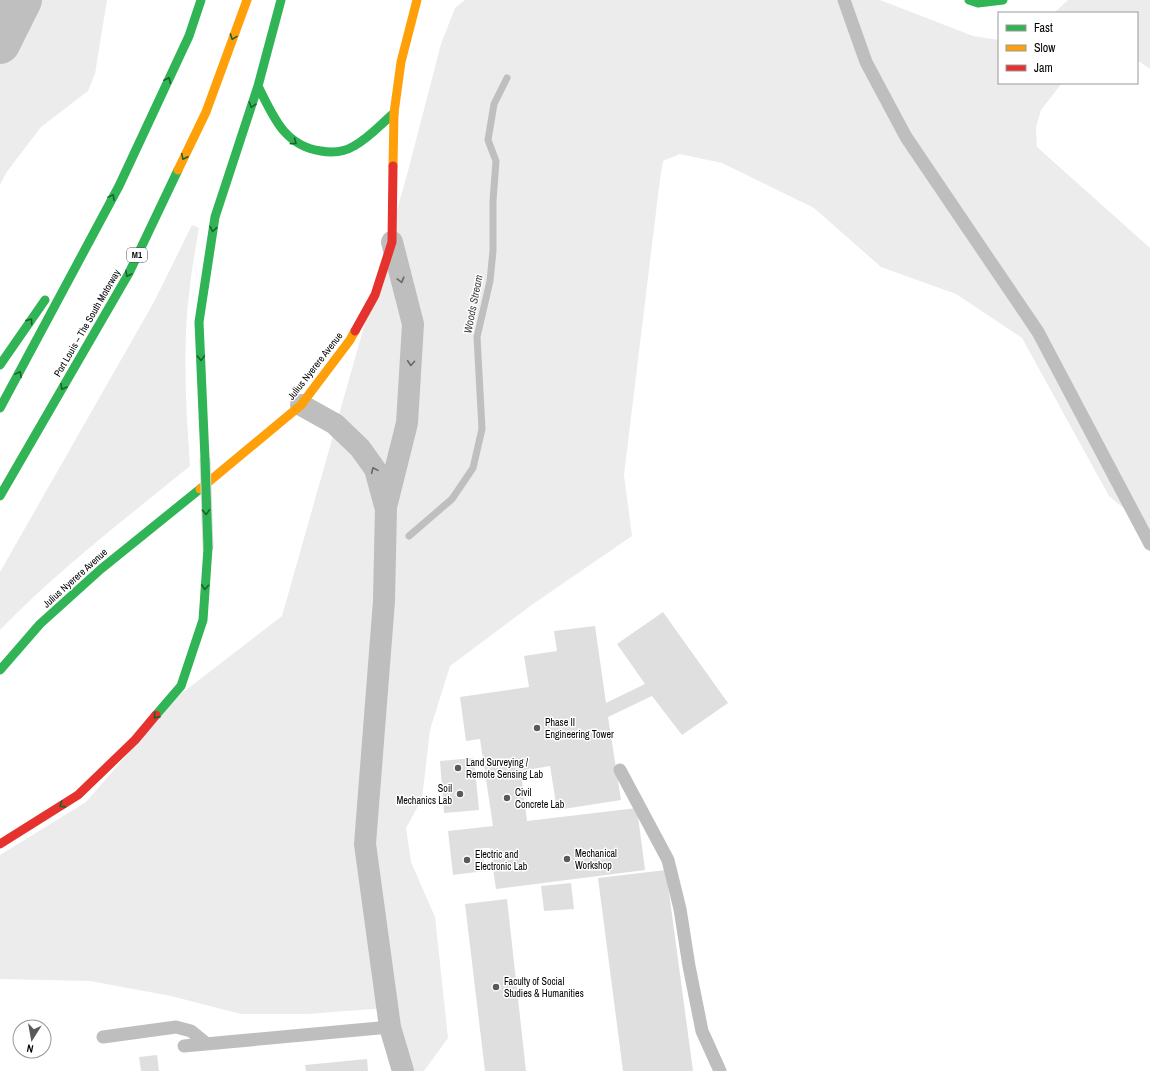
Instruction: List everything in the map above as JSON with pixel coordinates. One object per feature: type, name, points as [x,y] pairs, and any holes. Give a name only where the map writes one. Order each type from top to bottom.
[{"type":"main road","points":[[0,408],[119,186],[189,36],[201,0]]},
{"type":"main road","name":"Port Louis – The South Motorway","points":[[0,496],[129,273],[206,112],[247,0]]},
{"type":"main road","points":[[0,844],[78,795],[135,740],[181,686],[203,620],[208,548],[199,322],[215,217],[258,86],[281,0]]},
{"type":"main road","name":"Julius Nyerere Avenue","points":[[0,670],[40,624],[101,568],[301,405],[350,340],[375,295],[392,242],[394,113],[401,62],[417,0]]},
{"type":"main road","points":[[969,0],[978,3],[1003,0]]},
{"type":"main road","points":[[258,86],[280,128],[288,137],[298,145],[318,152],[341,151],[356,145],[394,113]]},
{"type":"main road","points":[[58,280],[103,215]]},
{"type":"main road","points":[[0,365],[49,293]]},
{"type":"street","points":[[392,242],[413,324],[406,423],[386,507],[384,601],[365,844],[390,1027],[403,1071]]},
{"type":"street","points":[[301,405],[335,424],[360,448],[375,469],[386,507]]},
{"type":"lane","points":[[844,0],[866,62],[906,137],[1038,332],[1150,544]]},
{"type":"lane","points":[[620,770],[668,860],[680,909],[702,1031],[720,1071]]},
{"type":"lane","points":[[184,1046],[390,1027]]},
{"type":"lane","points":[[103,1037],[176,1028],[191,1031],[207,1044]]},
{"type":"shaded area","points":[[0,0],[107,0],[95,74],[88,91],[41,127],[6,173],[0,185]]},
{"type":"shaded area","points":[[465,0],[880,0],[973,36],[998,40],[998,84],[1061,84],[1041,110],[1036,127],[1037,147],[1150,248],[1150,530],[1109,496],[1022,338],[956,294],[881,267],[814,208],[722,163],[680,154],[663,161],[660,179],[624,475],[632,536],[533,604],[450,666],[430,730],[422,799],[406,828],[411,862],[435,917],[448,1038],[424,1071],[400,1071],[387,1008],[307,1014],[241,1014],[171,996],[90,981],[0,979],[0,855],[86,802],[177,697],[282,616],[408,171],[441,44],[455,8]]},
{"type":"shaded area","points":[[1068,0],[1150,0],[1150,69],[1138,61],[1138,12],[1055,12]]},
{"type":"shaded area","points":[[192,225],[199,228],[191,279],[185,353],[190,466],[68,566],[0,630],[0,572],[154,302]]},
{"type":"building","points":[[663,612],[728,703],[682,735],[652,696],[608,717],[621,800],[557,810],[550,766],[521,771],[527,821],[637,808],[645,870],[496,889],[490,848],[482,848],[485,871],[453,875],[448,831],[493,826],[480,739],[466,741],[460,697],[529,687],[524,656],[557,651],[554,631],[595,626],[606,703],[645,684],[617,644]]},
{"type":"building","name":"Soil Mechanics Lab","points":[[474,758],[479,810],[444,813],[440,761]]},
{"type":"building","points":[[666,870],[693,1071],[623,1071],[598,878]]},
{"type":"building","points":[[571,883],[574,909],[544,911],[541,886]]},
{"type":"building","name":"Faculty of Social Studies & Humanities","points":[[507,899],[526,1071],[485,1071],[465,904]]},
{"type":"building","points":[[157,1055],[159,1071],[141,1071],[139,1057]]},
{"type":"building","points":[[367,1059],[368,1071],[306,1071],[305,1065]]},
{"type":"waterway","points":[[0,44],[22,0]]},
{"type":"waterway","name":"Woods Stream","points":[[409,536],[452,499],[473,468],[482,429],[477,337],[490,281],[493,251],[493,201],[496,161],[488,140],[494,104],[507,78]]},
{"type":"traffic: fast","points":[[0,408],[119,186],[189,36],[201,0]]},
{"type":"traffic: fast","points":[[205,459],[199,322],[215,217],[258,86],[281,0]]},
{"type":"traffic: fast","points":[[969,0],[978,3],[1003,0]]},
{"type":"traffic: fast","points":[[258,86],[281,128],[298,143],[308,148],[321,151],[338,152],[350,148],[365,139],[394,113]]},
{"type":"traffic: fast","points":[[0,496],[129,273],[178,170]]},
{"type":"traffic: fast","points":[[0,365],[45,300]]},
{"type":"traffic: fast","points":[[205,459],[208,548]]},
{"type":"traffic: fast","points":[[0,670],[40,624],[101,569],[200,489]]},
{"type":"traffic: fast","points":[[156,715],[181,686],[203,620],[208,548]]},
{"type":"traffic: slow","points":[[178,170],[206,112],[247,0]]},
{"type":"traffic: slow","points":[[393,166],[394,113],[401,62],[417,0]]},
{"type":"traffic: slow","points":[[200,489],[301,405],[350,340],[355,331]]},
{"type":"traffic: jam","points":[[355,331],[375,295],[392,242],[393,166]]},
{"type":"traffic: jam","points":[[0,844],[78,795],[135,740],[156,715]]},
{"type":"place","name":"Phase II Engineering Tower","points":[[537,728]]},
{"type":"place","name":"Land Surveying / Remote Sensing Lab","points":[[458,768]]},
{"type":"place","name":"Soil Mechanics Lab","points":[[460,794]]},
{"type":"place","name":"Civil Concrete Lab","points":[[507,798]]},
{"type":"place","name":"Mechanical Workshop","points":[[567,859]]},
{"type":"place","name":"Electric and Electronic Lab","points":[[467,860]]},
{"type":"place","name":"Faculty of Social Studies & Humanities","points":[[496,987]]}]
